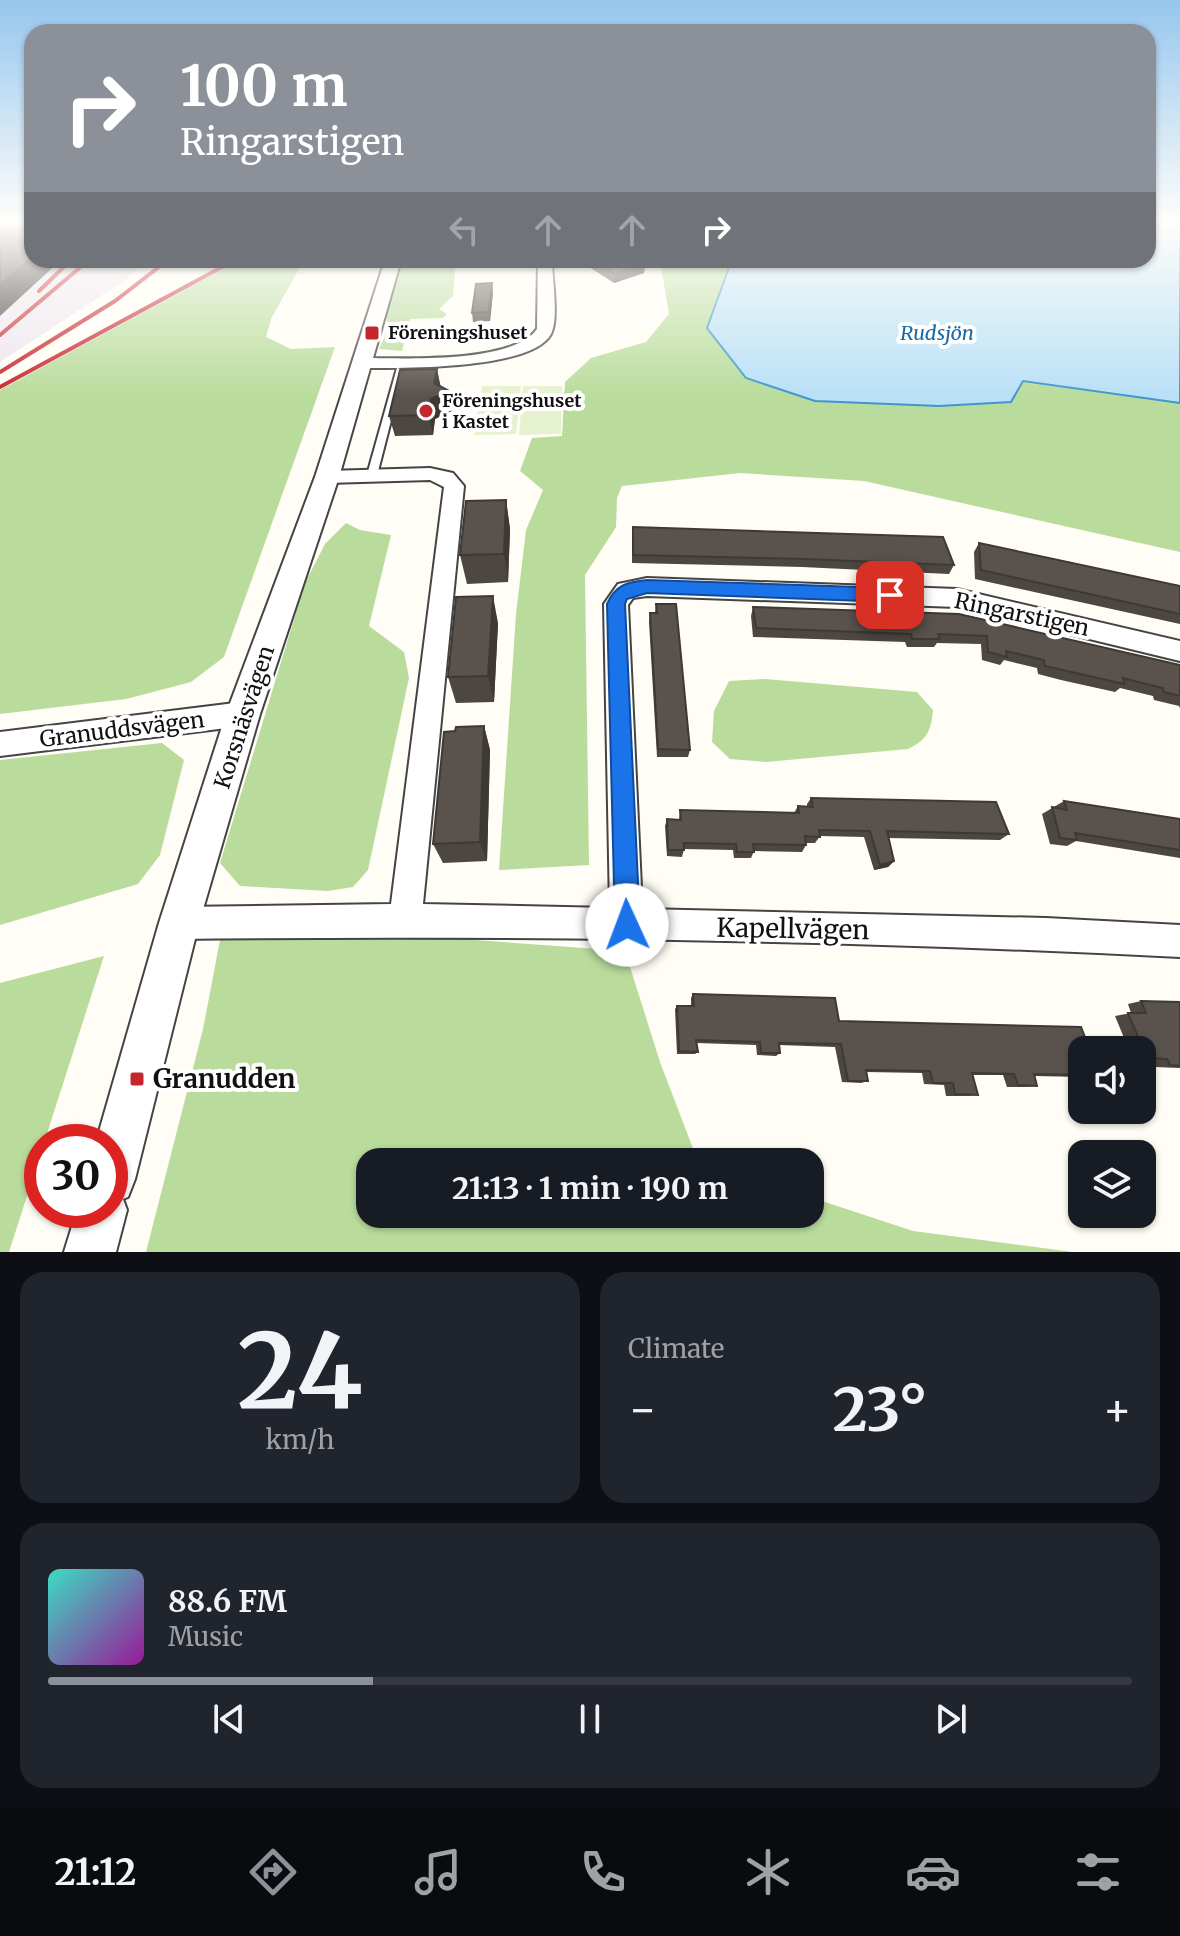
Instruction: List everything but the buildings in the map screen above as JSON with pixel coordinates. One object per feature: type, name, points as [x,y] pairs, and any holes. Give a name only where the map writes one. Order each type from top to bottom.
[{"type":"street","name":"Korsnäsvägen","points":[[125,1124],[179,923],[243,714],[327,477],[387,280]]},
{"type":"street","points":[[361,363],[476,359],[537,339],[546,327],[545,280]]},
{"type":"street","points":[[327,477],[430,474],[446,478],[454,486],[405,920]]},
{"type":"street","name":"Ringarstigen","points":[[627,925],[616,604],[626,590],[647,587],[957,598],[1180,651]]},
{"type":"street","name":"Granuddsvägen","points":[[0,744],[243,714]]},
{"type":"street","name":"Kapellvägen","points":[[179,923],[405,920],[1046,934],[1180,941]]},
{"type":"street","points":[[90,1252],[97,1228]]},
{"type":"lane","points":[[372,475],[402,363]]},
{"type":"shaded area","points":[[0,280],[124,280],[0,362]]},
{"type":"green space","points":[[202,280],[293,280],[271,319],[266,337],[291,349],[335,347],[224,657],[191,682],[126,699],[0,714],[0,390]]},
{"type":"green space","points":[[395,280],[454,280],[453,296],[439,309],[447,314],[443,318],[410,319],[402,351],[379,349],[388,329],[386,312]]},
{"type":"green space","points":[[663,280],[742,280],[815,401],[939,406],[1011,402],[1022,381],[1180,403],[1180,552],[864,481],[740,473],[622,486],[617,498],[616,527],[585,575],[589,865],[499,870],[516,614],[526,530],[543,490],[520,471],[532,438],[562,436],[565,382],[591,358],[646,342],[669,314]]},
{"type":"green space","points":[[482,386],[521,386],[516,434],[474,435]]},
{"type":"green space","points":[[523,386],[562,386],[561,434],[519,435]]},
{"type":"green space","points":[[346,523],[360,530],[391,535],[369,626],[404,652],[409,678],[368,870],[353,887],[328,891],[240,886],[220,863],[305,583],[325,544]]},
{"type":"green space","points":[[765,679],[917,692],[933,710],[931,724],[924,738],[908,749],[766,762],[730,759],[712,742],[714,711],[729,681]]},
{"type":"green space","points":[[162,743],[184,760],[160,855],[138,884],[0,925],[0,760]]},
{"type":"green space","points":[[406,935],[625,951],[660,1062],[693,1148],[356,1148],[356,1228],[824,1228],[824,1202],[913,1231],[1073,1252],[146,1252],[203,1029],[220,940]]},
{"type":"green space","points":[[104,956],[50,1124],[24,1124],[24,1205],[9,1252],[0,1252],[0,983]]},
{"type":"water","name":"Rudsjön","points":[[724,280],[1180,280],[1180,403],[1023,381],[1011,402],[939,406],[815,401],[746,378],[707,328]]},
{"type":"railway","points":[[39,291],[50,280]]},
{"type":"railway","points":[[0,335],[65,280]]},
{"type":"railway","points":[[0,372],[115,301],[142,280]]},
{"type":"railway","points":[[0,387],[197,280]]},
{"type":"place","name":"Föreningshuset","points":[[372,333]]},
{"type":"place","name":"Föreningshuset i Kastet","points":[[426,411]]},
{"type":"place","name":"Granudden","points":[[137,1079]]},
{"type":"route","points":[[627,925],[616,604],[620,595],[637,587],[890,595]]}]
